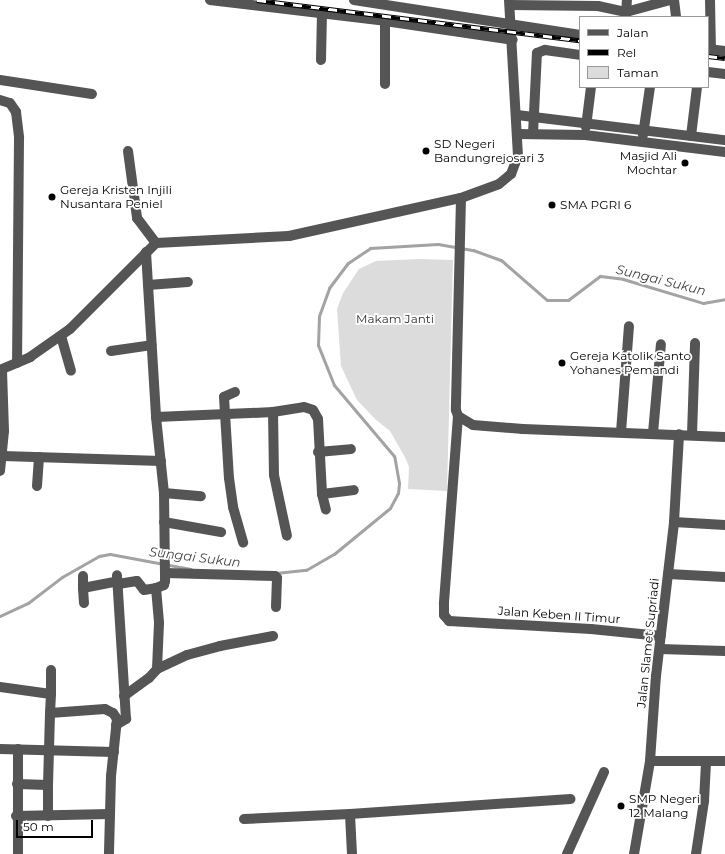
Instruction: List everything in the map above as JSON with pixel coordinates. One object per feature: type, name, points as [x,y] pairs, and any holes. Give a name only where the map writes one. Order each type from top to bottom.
[{"type":"street","points":[[210,0],[385,21],[513,40]]},
{"type":"street","points":[[354,0],[403,3],[512,25],[579,34]]},
{"type":"street","points":[[626,14],[627,0]]},
{"type":"street","points":[[0,471],[3,456],[1,370],[17,363],[61,336],[85,315],[156,243],[289,236],[461,198],[486,191],[511,174],[518,156],[510,3],[552,2],[598,6],[626,14],[670,0]]},
{"type":"street","points":[[674,0],[676,16]]},
{"type":"street","points":[[710,0],[710,50],[725,51]]},
{"type":"street","points":[[320,60],[322,14]]},
{"type":"street","points":[[385,21],[385,84]]},
{"type":"street","points":[[533,134],[532,117],[537,53],[545,50],[579,55]]},
{"type":"street","points":[[709,72],[725,74]]},
{"type":"street","points":[[0,80],[92,94]]},
{"type":"street","points":[[585,135],[591,88]]},
{"type":"street","points":[[642,141],[650,88]]},
{"type":"street","points":[[691,136],[697,88]]},
{"type":"street","points":[[0,100],[10,103],[16,112],[19,138],[17,363]]},
{"type":"street","points":[[517,115],[586,122],[725,140]]},
{"type":"street","points":[[518,134],[585,135],[725,152]]},
{"type":"street","points":[[128,151],[137,218],[156,243]]},
{"type":"street","points":[[461,198],[462,256],[456,410],[458,416],[473,425],[725,437]]},
{"type":"street","points":[[83,588],[118,580],[138,581],[144,590],[164,585],[164,493],[156,418],[146,252]]},
{"type":"street","points":[[148,285],[188,282]]},
{"type":"street","points":[[621,432],[629,326]]},
{"type":"street","points":[[61,336],[71,371]]},
{"type":"street","points":[[692,435],[695,343]]},
{"type":"street","points":[[653,433],[661,344]]},
{"type":"street","points":[[112,351],[152,345]]},
{"type":"street","points":[[235,392],[225,395],[225,415],[233,507],[243,543]]},
{"type":"street","points":[[156,418],[273,412],[304,407],[313,410],[318,419],[318,452],[322,494],[326,510]]},
{"type":"street","points":[[273,412],[274,475],[287,536]]},
{"type":"street","name":"Jalan Keben II Timur","points":[[458,416],[444,604],[444,615],[449,621],[454,623],[591,629],[661,636]]},
{"type":"street","name":"Jalan Slamet Supriadi","points":[[634,854],[650,761],[661,636],[674,522],[679,434]]},
{"type":"street","points":[[318,452],[351,449]]},
{"type":"street","points":[[3,456],[161,461]]},
{"type":"street","points":[[37,486],[38,457]]},
{"type":"street","points":[[322,494],[354,490]]},
{"type":"street","points":[[164,493],[201,496]]},
{"type":"street","points":[[164,522],[221,532]]},
{"type":"street","points":[[674,522],[725,525]]},
{"type":"street","points":[[165,572],[275,576],[277,578],[276,607]]},
{"type":"street","points":[[668,574],[725,577]]},
{"type":"street","points":[[83,576],[84,603]]},
{"type":"street","points":[[116,725],[126,719],[118,580]]},
{"type":"street","points":[[156,588],[158,623],[157,669]]},
{"type":"street","points":[[124,696],[149,678],[157,669],[194,653],[273,636]]},
{"type":"street","points":[[660,649],[725,651]]},
{"type":"street","points":[[48,816],[51,670]]},
{"type":"street","points":[[0,687],[51,694]]},
{"type":"street","points":[[50,712],[105,709],[113,713],[116,725],[109,854]]},
{"type":"street","points":[[0,749],[114,752]]},
{"type":"street","points":[[18,749],[16,816],[18,854]]},
{"type":"street","points":[[650,761],[725,761]]},
{"type":"street","points":[[696,854],[704,800],[706,762]]},
{"type":"street","points":[[567,854],[604,772]]},
{"type":"street","points":[[17,784],[48,785]]},
{"type":"street","points":[[244,819],[350,814],[570,799]]},
{"type":"street","points":[[16,816],[110,814]]},
{"type":"street","points":[[350,814],[352,854]]},
{"type":"green space","name":"Makam Janti","points":[[419,259],[453,260],[447,491],[408,489],[409,467],[406,459],[390,431],[375,419],[357,400],[341,366],[337,309],[343,293],[359,269],[376,261]]},
{"type":"waterway","name":"Sungai Sukun","points":[[276,573],[306,570],[334,554],[390,508],[398,493],[399,483],[394,456],[334,385],[318,345],[319,316],[329,288],[348,263],[370,248],[438,244],[473,250],[501,260],[547,300],[568,300],[600,276],[623,279],[703,303],[725,299]]},
{"type":"waterway","name":"Sungai Sukun","points":[[0,616],[28,603],[62,577],[99,556],[110,554],[191,569]]},
{"type":"railway","points":[[257,0],[579,40]]},
{"type":"railway","points":[[709,56],[725,58]]},
{"type":"place","name":"SD Negeri Bandungrejosari 3","points":[[426,151]]},
{"type":"place","name":"Masjid Ali Mochtar","points":[[685,163]]},
{"type":"place","name":"Gereja Kristen Injili Nusantara Peniel","points":[[52,197]]},
{"type":"place","name":"SMA PGRI 6","points":[[552,205]]},
{"type":"place","name":"Gereja Katolik Santo Yohanes Pemandi","points":[[562,363]]},
{"type":"place","name":"SMP Negeri 12 Malang","points":[[621,806]]}]
